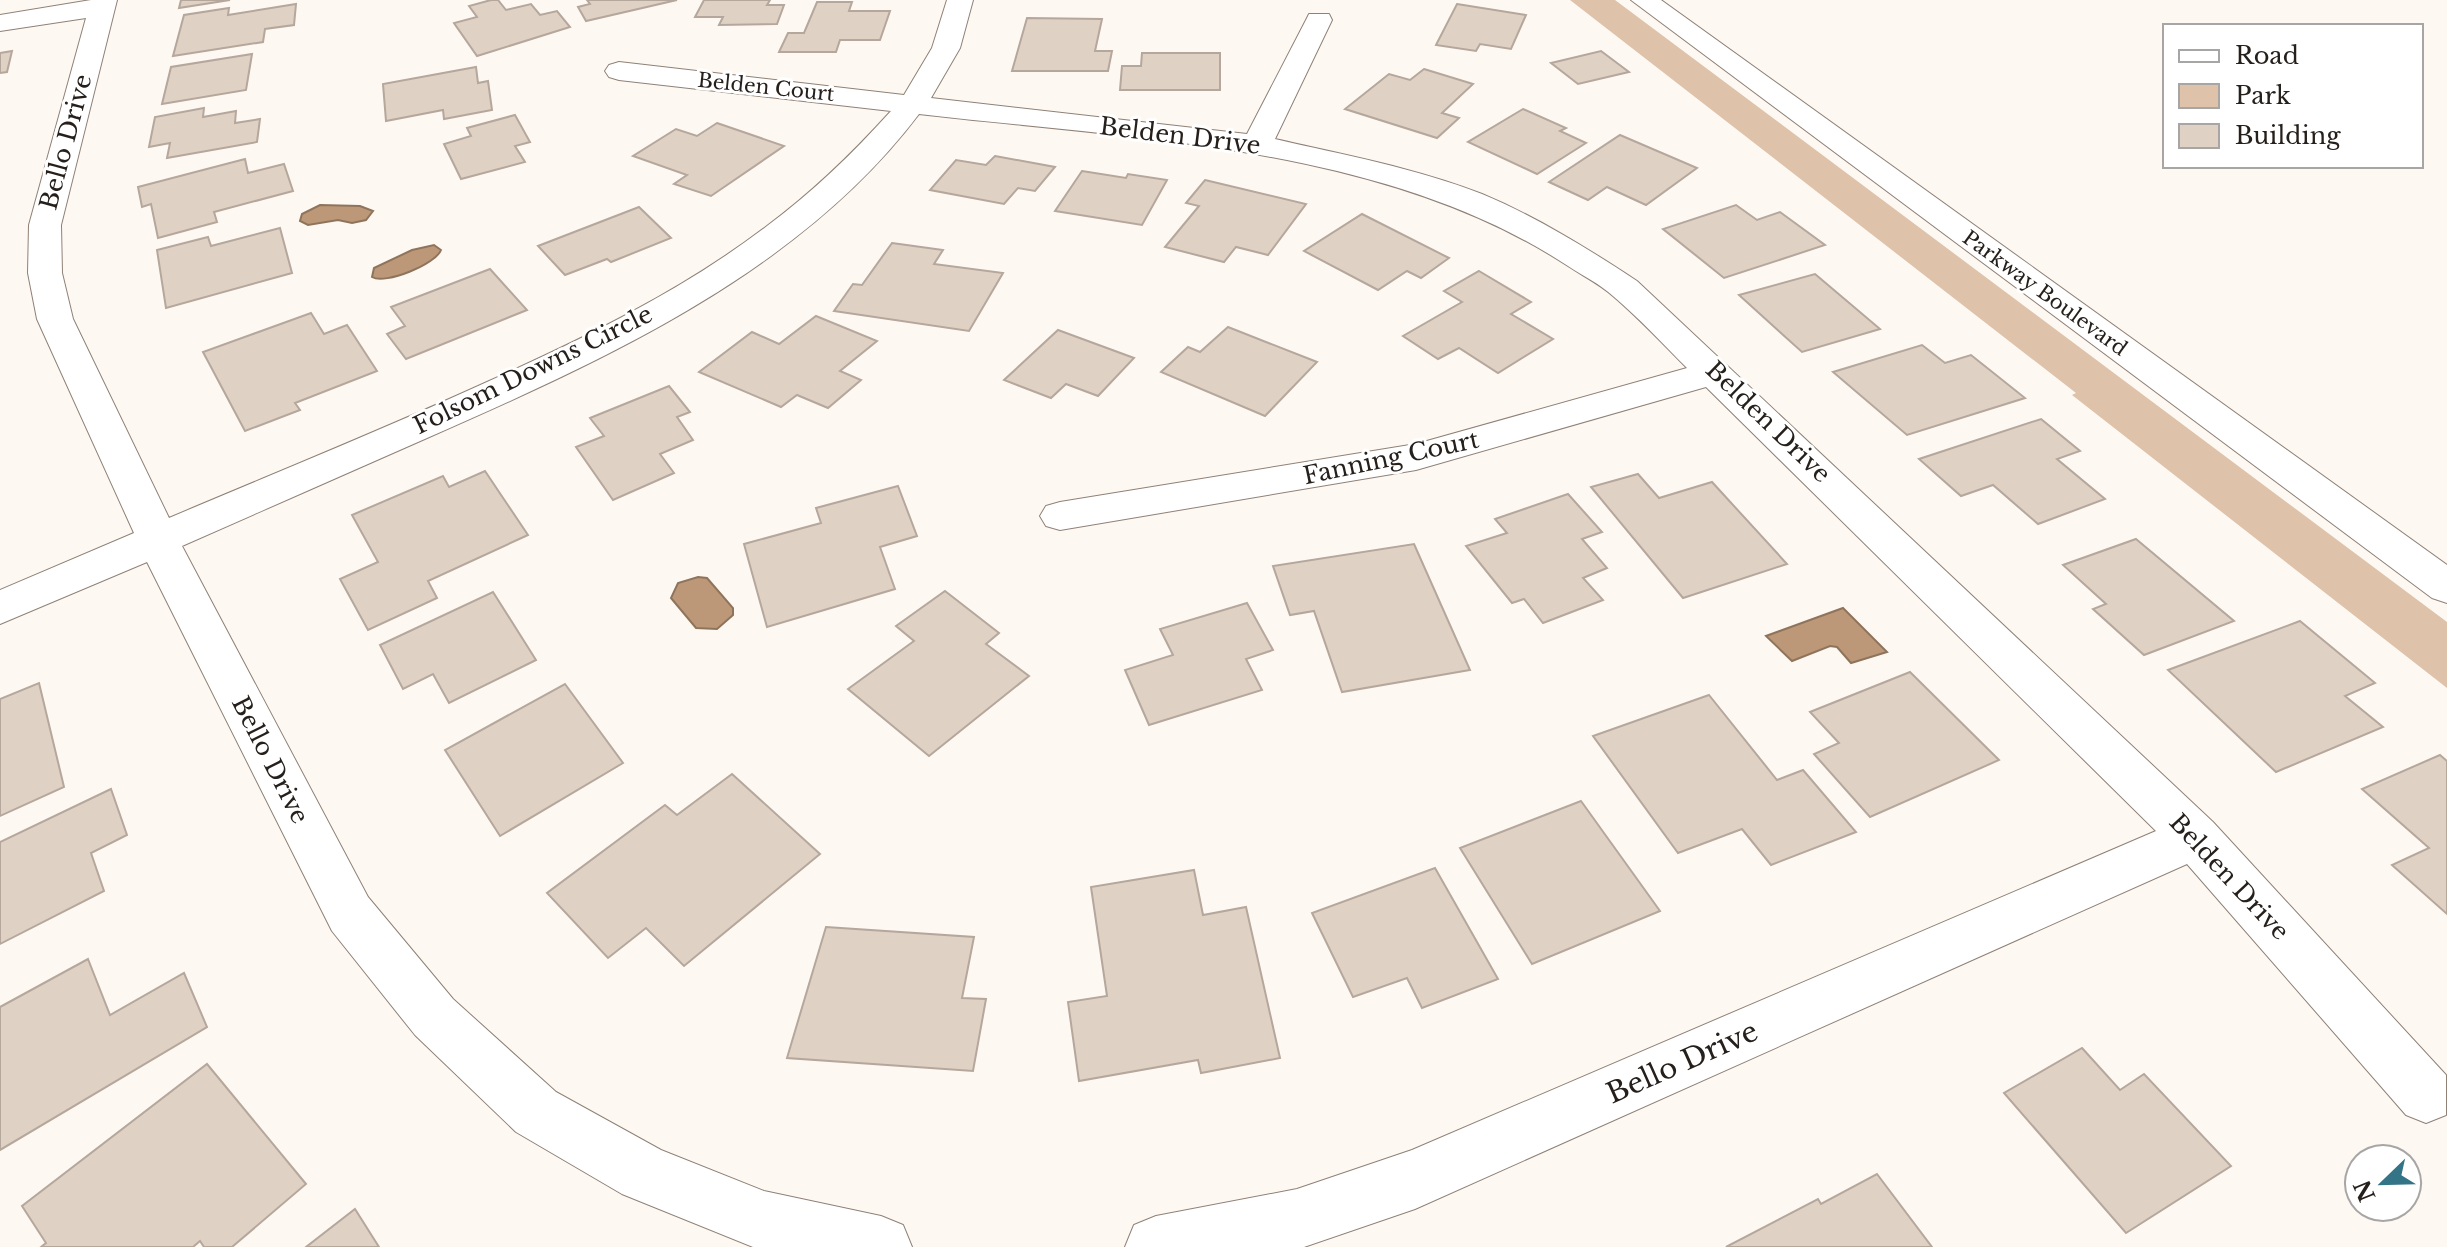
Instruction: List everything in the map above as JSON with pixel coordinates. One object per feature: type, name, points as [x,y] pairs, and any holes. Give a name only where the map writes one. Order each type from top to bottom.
[{"type":"street","name":"Folsom Downs Circle","points":[[0,608],[492,395],[649,315],[712,278],[826,195],[887,135],[934,73],[951,35],[960,0]]},
{"type":"street","name":"Parkway Boulevard","points":[[1644,0],[2447,587]]},
{"type":"street","points":[[0,23],[102,4]]},
{"type":"street","name":"Bello Drive","points":[[102,4],[45,225],[45,273],[55,319],[138,501],[350,914],[434,1017],[536,1112],[643,1173],[764,1221],[881,1247]]},
{"type":"street","points":[[1257,144],[1319,20]]},
{"type":"street","name":"Belden Court","points":[[619,71],[913,103]]},
{"type":"street","name":"Belden Drive","points":[[913,103],[1257,144],[1395,176],[1470,201],[1548,238],[1625,288],[1716,372],[2195,837],[2426,1095]]},
{"type":"street","name":"Fanning Court","points":[[1060,516],[1416,457],[1716,372]]},
{"type":"street","name":"Bello Drive","points":[[1156,1247],[1297,1219],[1415,1179],[2195,837]]},
{"type":"green space","points":[[1570,0],[1615,0],[2447,622],[2447,688],[2072,395],[2076,393]]},
{"type":"shaded area","points":[[320,205],[360,206],[373,211],[366,220],[352,223],[338,220],[308,225],[300,221],[302,214]]},
{"type":"shaded area","points":[[434,245],[441,250],[420,267],[398,276],[372,277],[374,268],[412,250]]},
{"type":"shaded area","points":[[698,577],[707,578],[733,608],[733,615],[717,629],[696,628],[671,598],[678,583]]},
{"type":"shaded area","points":[[1843,608],[1887,652],[1851,663],[1837,647],[1830,646],[1792,661],[1766,636]]},
{"type":"building","points":[[181,0],[230,0],[179,8]]},
{"type":"building","points":[[498,0],[506,10],[531,4],[540,15],[557,11],[570,27],[477,56],[454,23],[477,17],[469,6]]},
{"type":"building","points":[[587,0],[677,0],[586,21],[578,7],[590,4]]},
{"type":"building","points":[[704,0],[770,0],[767,5],[784,5],[777,24],[719,25],[723,17],[695,17]]},
{"type":"building","points":[[817,2],[852,2],[849,11],[890,11],[880,40],[840,40],[836,52],[779,52],[788,33],[804,33]]},
{"type":"building","points":[[296,4],[294,25],[265,29],[263,42],[173,56],[184,15],[229,8],[228,15]]},
{"type":"building","points":[[1457,4],[1526,15],[1511,49],[1480,44],[1476,51],[1436,45]]},
{"type":"building","points":[[1027,18],[1102,19],[1095,51],[1112,51],[1108,71],[1012,71]]},
{"type":"building","points":[[12,51],[7,72],[0,73],[0,53]]},
{"type":"building","points":[[1601,51],[1629,72],[1578,84],[1551,63]]},
{"type":"building","points":[[1142,53],[1220,53],[1220,90],[1120,90],[1122,66],[1141,66]]},
{"type":"building","points":[[252,54],[246,90],[162,104],[171,67]]},
{"type":"building","points":[[476,67],[478,83],[488,81],[492,110],[444,119],[443,110],[386,121],[383,84]]},
{"type":"building","points":[[1424,69],[1473,84],[1442,113],[1459,118],[1437,138],[1345,109],[1389,74],[1410,80]]},
{"type":"building","points":[[204,108],[203,117],[236,111],[235,123],[260,119],[257,142],[167,158],[170,143],[149,147],[155,117]]},
{"type":"building","points":[[1523,109],[1566,128],[1560,131],[1586,143],[1537,174],[1468,142]]},
{"type":"building","points":[[515,115],[530,142],[515,146],[525,162],[461,179],[444,144],[471,136],[467,128]]},
{"type":"building","points":[[717,123],[784,146],[711,196],[674,184],[687,175],[633,156],[676,129],[697,136]]},
{"type":"building","points":[[1620,135],[1697,168],[1646,205],[1607,187],[1588,200],[1549,182]]},
{"type":"building","points":[[995,156],[1055,167],[1035,191],[1018,188],[1004,204],[930,190],[956,160],[986,165]]},
{"type":"building","points":[[245,159],[248,173],[284,164],[293,191],[214,212],[217,222],[158,238],[151,204],[142,207],[138,187]]},
{"type":"building","points":[[1082,171],[1167,180],[1142,225],[1055,211]]},
{"type":"building","points":[[1205,180],[1306,204],[1268,255],[1236,247],[1224,262],[1165,247],[1199,206],[1186,203]]},
{"type":"building","points":[[1736,205],[1757,220],[1780,212],[1825,245],[1724,278],[1663,229]]},
{"type":"building","points":[[639,207],[671,238],[611,262],[607,259],[565,275],[538,246]]},
{"type":"building","points":[[1362,214],[1449,258],[1421,278],[1407,271],[1378,290],[1304,251]]},
{"type":"building","points":[[280,228],[292,273],[166,308],[157,250],[208,237],[211,246]]},
{"type":"building","points":[[892,243],[943,250],[934,264],[1003,273],[969,331],[834,311],[853,284],[862,285]]},
{"type":"building","points":[[490,269],[527,310],[406,359],[387,334],[405,326],[391,307]]},
{"type":"building","points":[[1479,271],[1531,302],[1511,314],[1553,339],[1498,373],[1459,348],[1438,359],[1403,336],[1462,302],[1444,291]]},
{"type":"building","points":[[1815,274],[1880,329],[1802,352],[1739,295]]},
{"type":"building","points":[[311,313],[324,334],[347,325],[377,371],[295,403],[300,410],[245,431],[203,352]]},
{"type":"building","points":[[816,316],[877,341],[840,371],[861,380],[828,408],[797,395],[781,407],[699,372],[752,332],[779,344]]},
{"type":"building","points":[[1228,327],[1317,362],[1265,416],[1161,372],[1188,347],[1200,352]]},
{"type":"building","points":[[1058,330],[1134,358],[1098,396],[1066,384],[1051,398],[1004,380]]},
{"type":"building","points":[[1922,345],[1945,363],[1971,355],[2025,398],[1907,435],[1833,372]]},
{"type":"building","points":[[669,386],[690,412],[677,417],[693,440],[660,454],[674,473],[613,500],[576,447],[604,436],[590,418]]},
{"type":"building","points":[[2041,419],[2080,451],[2057,459],[2105,499],[2038,524],[1993,485],[1961,496],[1919,459]]},
{"type":"building","points":[[485,471],[528,535],[428,581],[437,598],[368,630],[340,579],[378,562],[352,515],[443,476],[449,487]]},
{"type":"building","points":[[1638,474],[1659,498],[1712,482],[1787,564],[1683,598],[1591,487]]},
{"type":"building","points":[[898,486],[917,536],[880,547],[895,589],[767,627],[744,544],[821,523],[816,508]]},
{"type":"building","points":[[1568,494],[1602,532],[1582,539],[1607,568],[1583,578],[1603,600],[1543,623],[1524,599],[1512,603],[1466,546],[1507,533],[1495,519]]},
{"type":"building","points":[[2136,539],[2234,621],[2144,655],[2093,609],[2106,604],[2063,565]]},
{"type":"building","points":[[1414,544],[1470,670],[1342,692],[1314,611],[1290,615],[1273,566]]},
{"type":"building","points":[[945,591],[999,633],[986,644],[1029,676],[929,756],[848,689],[914,641],[896,626]]},
{"type":"building","points":[[493,592],[536,660],[449,703],[433,674],[403,689],[380,645]]},
{"type":"building","points":[[1247,603],[1273,650],[1246,659],[1262,690],[1149,725],[1125,670],[1173,655],[1160,629]]},
{"type":"building","points":[[2300,621],[2375,683],[2345,696],[2383,727],[2276,772],[2168,670]]},
{"type":"building","points":[[1910,672],[1999,760],[1870,817],[1814,754],[1839,743],[1810,712]]},
{"type":"building","points":[[39,683],[64,787],[0,816],[0,699]]},
{"type":"building","points":[[565,684],[623,763],[500,836],[445,750]]},
{"type":"building","points":[[1709,695],[1777,780],[1803,770],[1856,832],[1771,865],[1742,829],[1678,853],[1593,736]]},
{"type":"building","points":[[2440,755],[2447,761],[2447,914],[2392,865],[2429,848],[2362,789]]},
{"type":"building","points":[[732,774],[820,854],[684,966],[646,928],[608,958],[547,893],[665,805],[677,815]]},
{"type":"building","points":[[111,789],[127,835],[91,853],[104,891],[0,944],[0,842]]},
{"type":"building","points":[[1581,801],[1660,911],[1532,964],[1460,848]]},
{"type":"building","points":[[1435,868],[1498,979],[1422,1008],[1407,978],[1353,997],[1312,913]]},
{"type":"building","points":[[1194,870],[1203,915],[1246,907],[1280,1058],[1201,1073],[1198,1060],[1079,1081],[1068,1002],[1107,996],[1091,887]]},
{"type":"building","points":[[826,927],[974,937],[962,998],[986,999],[973,1071],[787,1058]]},
{"type":"building","points":[[88,959],[110,1015],[184,973],[207,1027],[0,1150],[0,1007]]},
{"type":"building","points":[[2082,1048],[2120,1090],[2144,1074],[2231,1166],[2126,1233],[2004,1093]]},
{"type":"building","points":[[207,1064],[306,1184],[232,1247],[204,1247],[200,1241],[193,1247],[41,1247],[46,1243],[22,1206]]},
{"type":"building","points":[[1877,1174],[1932,1247],[1726,1247],[1818,1199],[1821,1204]]},
{"type":"building","points":[[355,1209],[379,1247],[306,1247]]}]
